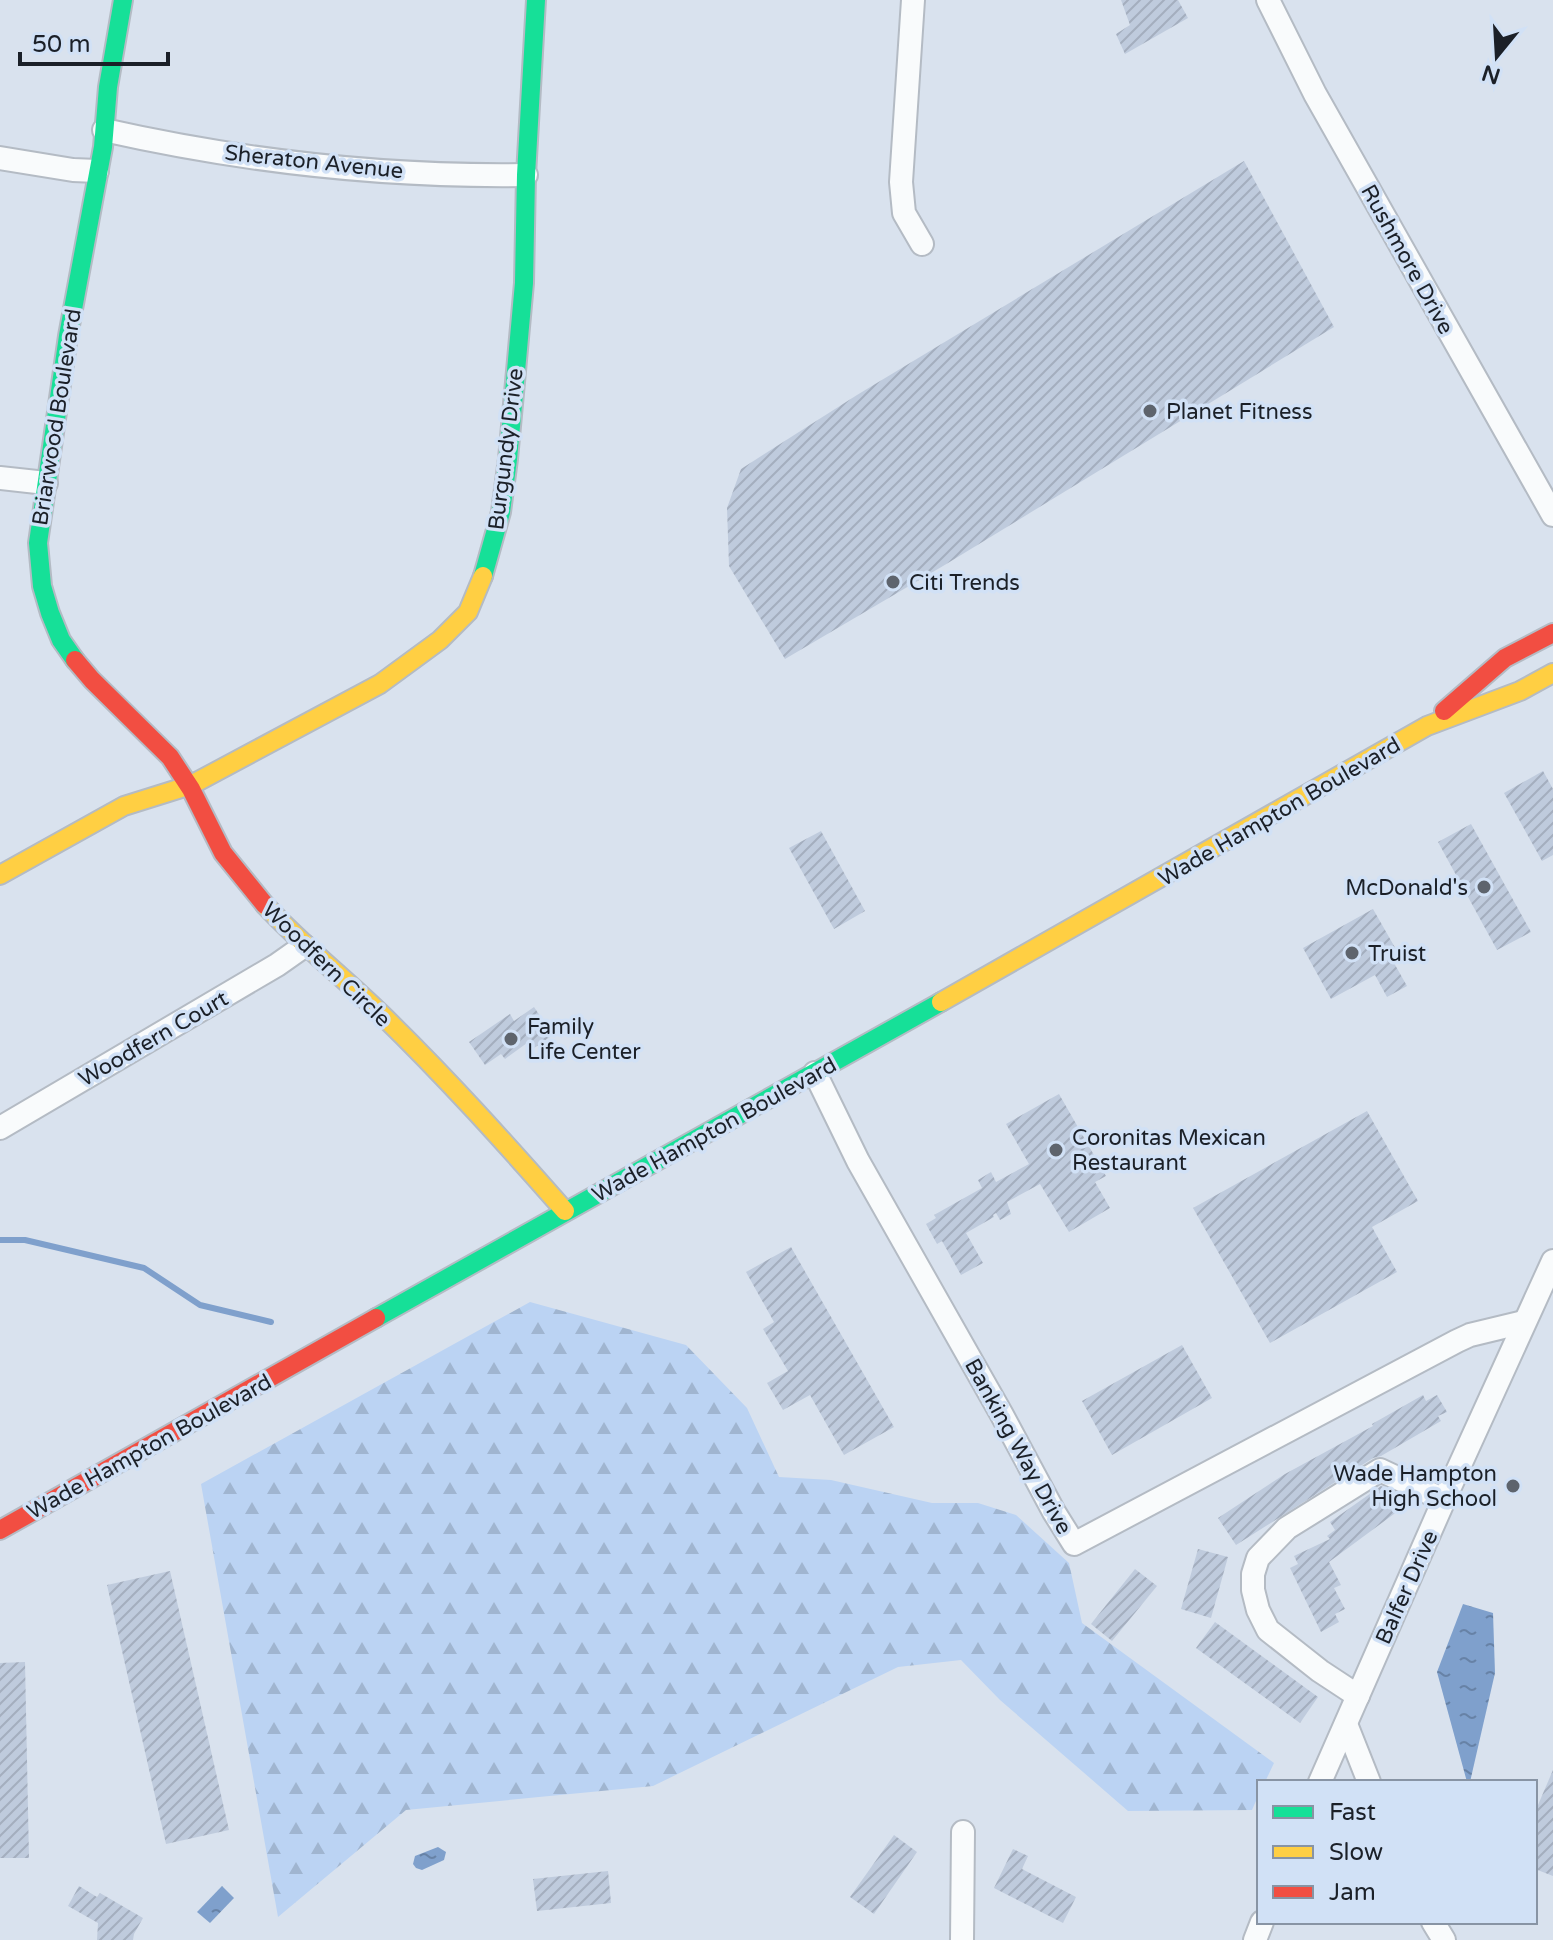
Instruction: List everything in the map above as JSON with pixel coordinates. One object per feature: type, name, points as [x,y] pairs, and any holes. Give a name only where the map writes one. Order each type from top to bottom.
[{"type":"street","name":"Briarwood Boulevard","points":[[123,0],[108,87],[103,147],[70,323],[38,560],[44,597],[69,651],[171,758],[191,785]]},
{"type":"street","name":"Burgundy Drive","points":[[191,785],[380,684],[440,640],[468,612],[495,538],[504,486],[524,283],[526,175],[536,0]]},
{"type":"street","points":[[913,0],[901,182],[904,213],[922,244]]},
{"type":"street","name":"Rushmore Drive","points":[[1268,0],[1315,94],[1553,515]]},
{"type":"street","name":"Sheraton Avenue","points":[[104,130],[284,161],[429,174],[526,175]]},
{"type":"street","points":[[0,158],[97,171]]},
{"type":"street","points":[[0,478],[46,483]]},
{"type":"street","name":"Wade Hampton Boulevard","points":[[1427,726],[1505,658],[1553,633]]},
{"type":"street","name":"Wade Hampton Boulevard","points":[[0,1530],[1253,827],[1427,726],[1520,691],[1553,673]]},
{"type":"street","points":[[0,875],[124,806],[191,785]]},
{"type":"street","name":"Woodfern Circle","points":[[191,785],[220,847],[252,891],[304,946],[378,1012],[449,1084],[565,1211]]},
{"type":"street","name":"Woodfern Court","points":[[0,1128],[277,965],[304,946]]},
{"type":"street","name":"Banking Way Drive","points":[[815,1073],[858,1161],[1074,1544],[1457,1341],[1524,1322]]},
{"type":"street","name":"Balfer Drive","points":[[1321,1780],[1553,1261]]},
{"type":"street","points":[[1358,1696],[1268,1630],[1253,1590],[1253,1574],[1258,1558],[1287,1528],[1380,1470],[1444,1500]]},
{"type":"street","points":[[1346,1724],[1368,1780]]},
{"type":"street","points":[[962,1940],[963,1832]]},
{"type":"green space","points":[[530,1302],[686,1345],[747,1408],[779,1477],[831,1480],[932,1503],[978,1503],[1016,1515],[1069,1563],[1082,1623],[1274,1763],[1266,1780],[1257,1780],[1257,1799],[1252,1810],[1128,1811],[1000,1700],[961,1660],[898,1667],[653,1786],[406,1810],[278,1917],[201,1484]]},
{"type":"water","points":[[1463,1604],[1493,1613],[1495,1673],[1470,1780],[1466,1780],[1437,1672]]},
{"type":"water","points":[[438,1847],[446,1852],[444,1860],[422,1870],[416,1868],[413,1864],[415,1856]]},
{"type":"water","points":[[222,1886],[234,1898],[210,1923],[197,1912]]},
{"type":"building","points":[[1121,0],[1178,0],[1188,18],[1125,54],[1116,34],[1130,25]]},
{"type":"building","points":[[1244,161],[1334,327],[785,659],[729,566],[727,508],[741,469],[857,395]]},
{"type":"building","points":[[1543,771],[1553,789],[1553,855],[1542,861],[1504,793]]},
{"type":"building","name":"McDonald's","points":[[1471,824],[1531,932],[1497,950],[1438,842]]},
{"type":"building","points":[[821,831],[865,911],[834,929],[789,848]]},
{"type":"building","name":"Truist","points":[[1373,909],[1401,958],[1394,963],[1407,986],[1387,997],[1375,975],[1331,999],[1303,948]]},
{"type":"building","name":"Family Life Center","points":[[534,1007],[553,1035],[531,1050],[527,1043],[505,1059],[501,1054],[485,1065],[469,1042],[510,1014],[514,1021]]},
{"type":"building","name":"Coronitas Mexican Restaurant","points":[[1059,1094],[1106,1176],[1095,1182],[1110,1208],[1069,1232],[1040,1184],[1007,1202],[1011,1214],[1000,1220],[996,1213],[966,1233],[983,1263],[961,1275],[942,1241],[937,1244],[926,1224],[936,1218],[934,1215],[982,1188],[978,1180],[991,1172],[996,1182],[1029,1164],[1006,1124]]},
{"type":"building","points":[[1367,1111],[1418,1201],[1372,1227],[1397,1272],[1270,1343],[1193,1208]]},
{"type":"building","points":[[791,1247],[894,1427],[844,1455],[810,1395],[783,1410],[767,1383],[788,1371],[763,1329],[774,1322],[746,1272]]},
{"type":"building","points":[[1182,1345],[1212,1398],[1112,1455],[1082,1401]]},
{"type":"building","points":[[1423,1395],[1426,1401],[1437,1395],[1447,1412],[1438,1416],[1441,1421],[1373,1458],[1236,1545],[1218,1518],[1285,1474]]},
{"type":"building","points":[[1381,1486],[1397,1494],[1403,1501],[1395,1507],[1398,1511],[1329,1562],[1341,1585],[1334,1588],[1345,1609],[1335,1614],[1339,1622],[1321,1632],[1290,1568],[1298,1564],[1294,1556],[1330,1539],[1327,1536],[1335,1530],[1330,1522]]},
{"type":"building","points":[[1198,1549],[1228,1557],[1211,1618],[1181,1609]]},
{"type":"building","points":[[1135,1569],[1157,1586],[1112,1641],[1091,1624]]},
{"type":"building","points":[[170,1571],[229,1830],[166,1844],[107,1585]]},
{"type":"building","points":[[1215,1622],[1318,1697],[1300,1723],[1196,1648]]},
{"type":"building","points":[[25,1662],[29,1858],[0,1858],[0,1663]]},
{"type":"building","points":[[1553,1770],[1553,1876],[1537,1870],[1537,1807]]},
{"type":"building","points":[[894,1835],[917,1852],[874,1914],[850,1897]]},
{"type":"building","points":[[1013,1849],[1028,1856],[1022,1869],[1076,1897],[1063,1923],[994,1888]]},
{"type":"building","points":[[608,1871],[611,1903],[537,1911],[533,1879]]},
{"type":"building","points":[[79,1886],[97,1897],[100,1893],[143,1918],[133,1940],[97,1940],[98,1923],[68,1906]]},
{"type":"waterway","points":[[0,1240],[25,1240],[144,1268],[200,1305],[271,1322]]},
{"type":"traffic: fast","points":[[75,660],[61,640],[50,613],[42,586],[38,543],[68,336],[103,147],[108,87],[123,0]]},
{"type":"traffic: fast","points":[[483,576],[501,512],[508,459],[524,283],[526,175],[536,0]]},
{"type":"traffic: fast","points":[[376,1318],[941,1002]]},
{"type":"traffic: slow","points":[[0,875],[124,806],[191,785],[380,684],[440,640],[468,612],[483,576]]},
{"type":"traffic: slow","points":[[941,1002],[1427,726],[1520,691],[1553,673]]},
{"type":"traffic: slow","points":[[265,905],[429,1062],[565,1211]]},
{"type":"traffic: jam","points":[[1444,711],[1505,658],[1553,633]]},
{"type":"traffic: jam","points":[[75,660],[170,757],[191,789],[223,853],[265,905]]},
{"type":"traffic: jam","points":[[0,1530],[376,1318]]},
{"type":"place","name":"Planet Fitness","points":[[1150,411]]},
{"type":"place","name":"Citi Trends","points":[[893,582]]},
{"type":"place","name":"McDonald's","points":[[1484,887]]},
{"type":"place","name":"Truist","points":[[1352,953]]},
{"type":"place","name":"Family Life Center","points":[[511,1039]]},
{"type":"place","name":"Coronitas Mexican Restaurant","points":[[1056,1150]]},
{"type":"place","name":"Wade Hampton High School","points":[[1513,1486]]}]
